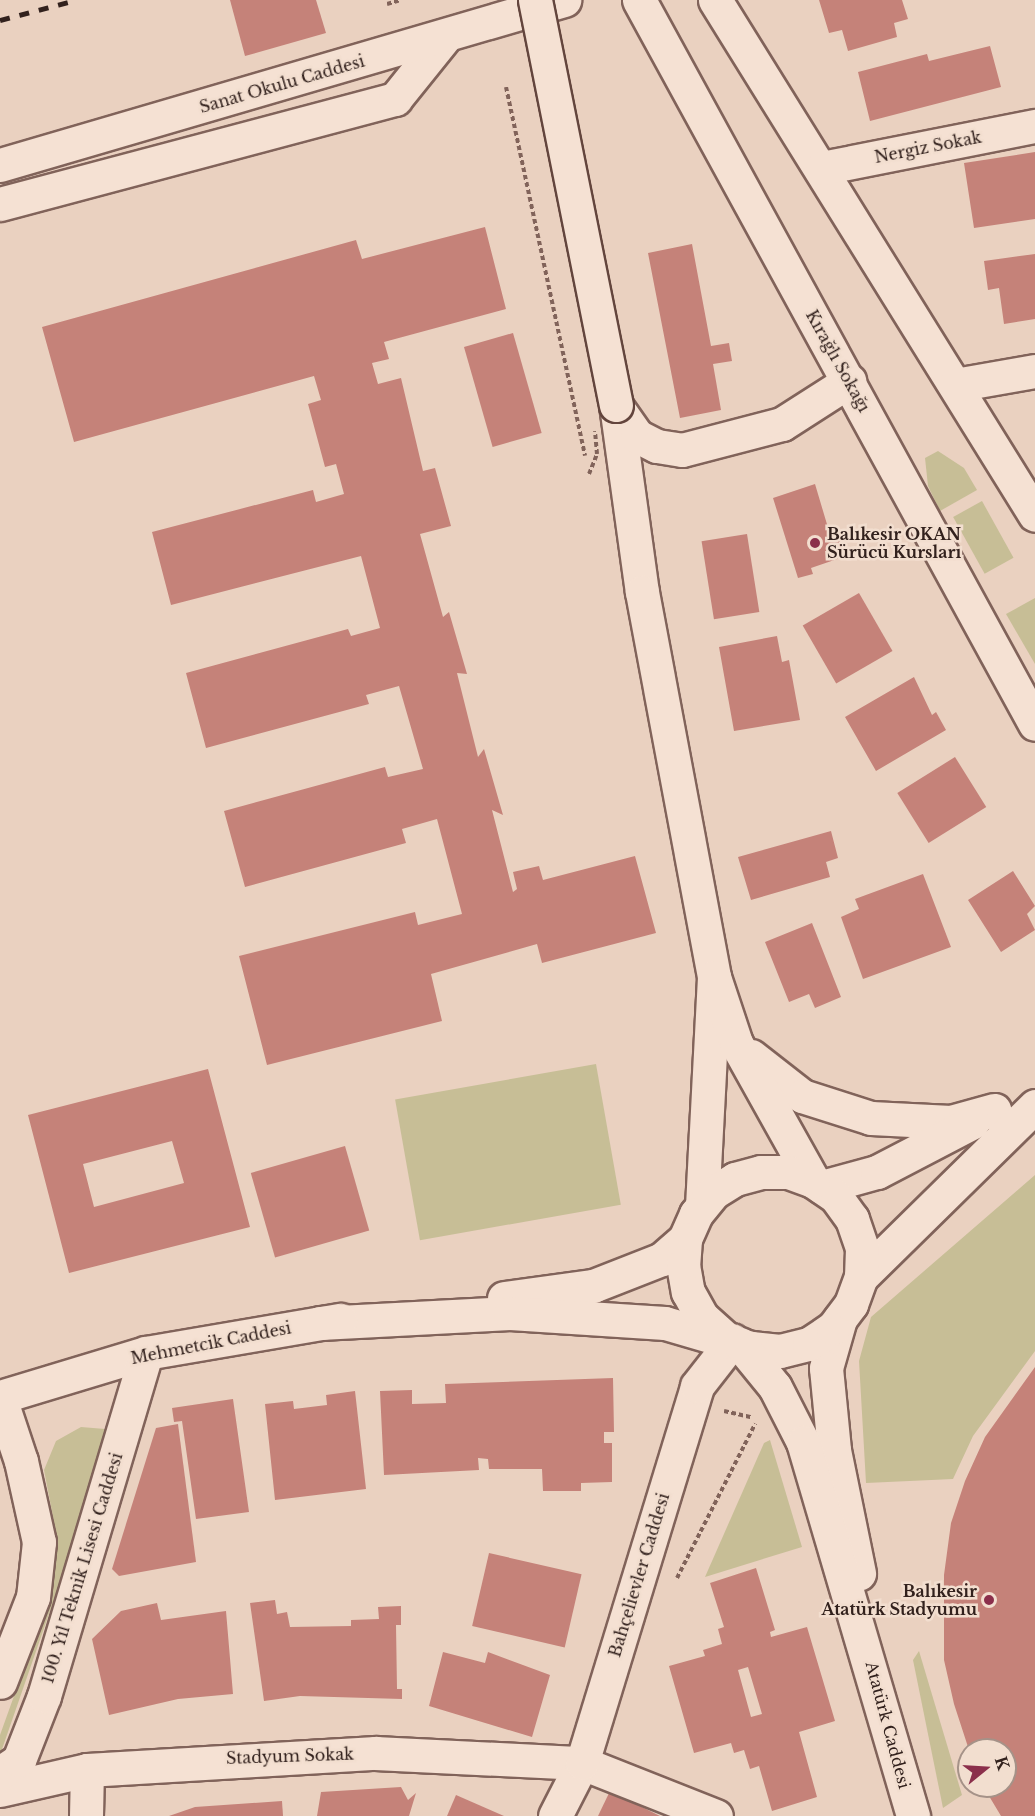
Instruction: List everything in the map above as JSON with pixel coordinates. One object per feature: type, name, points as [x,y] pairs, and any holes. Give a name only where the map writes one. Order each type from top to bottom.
[{"type":"main road","points":[[320,1323],[510,1313],[665,1323],[732,1340],[751,1348],[790,1348],[809,1344],[840,1319],[851,1305],[861,1277],[862,1248],[852,1220],[818,1184],[736,1043],[714,977],[642,592],[616,405],[535,0]]},
{"type":"main road","name":"Sanat Okulu Caddesi","points":[[0,165],[444,38],[564,0]]},
{"type":"main road","name":"Kırağlı Sokağı","points":[[639,0],[1035,724]]},
{"type":"main road","points":[[714,0],[822,168],[1035,515]]},
{"type":"main road","points":[[0,204],[395,99],[444,38]]},
{"type":"main road","name":"Nergiz Sokak","points":[[822,168],[1035,126]]},
{"type":"main road","points":[[955,385],[1035,371]]},
{"type":"main road","points":[[616,405],[637,436],[657,446],[682,450],[782,424],[849,381]]},
{"type":"main road","points":[[714,977],[702,1206],[686,1239],[683,1265],[688,1292],[702,1317],[732,1340],[775,1387],[803,1442],[828,1535],[862,1634]]},
{"type":"main road","points":[[736,1043],[802,1096],[871,1118],[951,1122],[994,1110]]},
{"type":"main road","points":[[702,1206],[735,1179],[761,1172],[788,1172],[818,1184],[871,1174],[923,1152],[1035,1089]]},
{"type":"main road","points":[[861,1277],[1035,1106]]},
{"type":"main road","points":[[320,1323],[593,1286],[662,1259],[686,1239]]},
{"type":"main road","points":[[840,1319],[826,1368],[834,1450],[859,1573],[862,1634]]},
{"type":"main road","name":"Mehmetcik Caddesi","points":[[0,1397],[147,1353],[320,1323]]},
{"type":"main road","name":"Bahçelievler Caddesi","points":[[555,1816],[582,1763],[697,1386],[732,1340]]},
{"type":"main road","name":"100. Yıl Teknik Lisesi Caddesi","points":[[0,1773],[19,1760],[44,1696],[147,1353]]},
{"type":"main road","points":[[0,1397],[21,1461],[39,1542],[33,1597],[0,1682]]},
{"type":"main road","name":"Atatürk Caddesi","points":[[862,1634],[913,1816]]},
{"type":"main road","name":"Stadyum Sokak","points":[[0,1790],[87,1770],[375,1753],[582,1763],[716,1816]]},
{"type":"main road","points":[[86,1816],[87,1770]]},
{"type":"path","points":[[387,4],[401,0]]},
{"type":"path","points":[[506,87],[589,474]]},
{"type":"shaded area","points":[[938,451],[964,468],[977,490],[940,511],[928,486],[925,458]]},
{"type":"shaded area","points":[[982,501],[1014,558],[985,574],[953,517]]},
{"type":"shaded area","points":[[1035,598],[1035,664],[1006,614]]},
{"type":"shaded area","points":[[596,1064],[621,1205],[420,1240],[395,1099]]},
{"type":"shaded area","points":[[1035,1175],[1035,1351],[973,1436],[953,1479],[866,1483],[859,1361],[871,1317]]},
{"type":"shaded area","points":[[81,1427],[105,1429],[110,1438],[0,1755],[0,1735],[51,1593],[54,1522],[44,1470],[56,1441]]},
{"type":"shaded area","points":[[770,1440],[802,1547],[705,1577],[764,1443]]},
{"type":"shaded area","points":[[919,1651],[957,1778],[958,1798],[943,1808],[913,1660]]},
{"type":"building","points":[[230,0],[316,0],[326,33],[245,56]]},
{"type":"building","points":[[819,0],[902,0],[908,19],[894,23],[897,37],[848,51],[842,30],[829,33]]},
{"type":"building","points":[[990,46],[1001,87],[870,121],[858,72],[927,54],[929,61]]},
{"type":"building","points":[[1035,152],[1035,219],[974,228],[964,163]]},
{"type":"building","points":[[485,227],[506,309],[384,342],[389,359],[372,363],[378,384],[401,378],[423,471],[435,468],[451,526],[420,534],[443,617],[449,612],[467,674],[457,673],[478,757],[484,749],[503,815],[492,810],[513,892],[517,889],[513,872],[539,866],[543,880],[635,856],[656,933],[542,963],[537,944],[431,974],[442,1021],[267,1065],[239,956],[415,912],[418,925],[462,914],[437,819],[402,829],[406,843],[245,887],[224,811],[385,767],[388,777],[423,769],[399,686],[366,695],[369,704],[206,748],[186,673],[348,629],[351,636],[380,628],[361,556],[171,605],[152,532],[313,490],[316,502],[344,494],[336,464],[325,467],[308,404],[321,400],[314,376],[74,442],[42,327],[356,240],[362,259]]},
{"type":"building","points":[[692,244],[711,346],[729,343],[732,361],[713,364],[721,410],[680,418],[648,253]]},
{"type":"building","points":[[1035,254],[1035,319],[1004,324],[999,288],[988,290],[984,261]]},
{"type":"building","points":[[513,333],[542,433],[493,447],[464,347]]},
{"type":"building","name":"Balıkesir OKAN Sürücü Kursları","points":[[815,484],[829,531],[837,528],[846,556],[811,568],[813,574],[798,578],[773,498]]},
{"type":"building","points":[[747,534],[759,612],[714,619],[702,541]]},
{"type":"building","points":[[859,593],[892,651],[836,684],[803,626]]},
{"type":"building","points":[[777,636],[782,662],[789,660],[800,720],[734,731],[719,647]]},
{"type":"building","points":[[914,677],[932,715],[936,712],[946,730],[876,771],[845,717]]},
{"type":"building","points":[[955,757],[986,807],[929,843],[897,793]]},
{"type":"building","points":[[831,831],[838,858],[826,862],[830,877],[751,900],[738,857]]},
{"type":"building","points":[[1013,871],[1035,906],[1027,914],[1035,930],[1001,952],[968,900]]},
{"type":"building","points":[[923,874],[951,947],[863,979],[841,917],[859,909],[855,899]]},
{"type":"building","points":[[812,923],[841,997],[815,1008],[809,994],[789,1002],[765,942]]},
{"type":"building","points":[[208,1069],[250,1227],[69,1273],[28,1115]],"holes":[[[172,1141],[184,1183],[94,1207],[83,1164]]]},
{"type":"building","points":[[345,1146],[369,1231],[275,1258],[251,1173]]},
{"type":"building","name":"Balıkesir Atatürk Stadyumu","points":[[1035,1367],[1035,1816],[1001,1816],[990,1798],[1017,1798],[1017,1738],[965,1738],[954,1704],[944,1660],[944,1575],[951,1523],[965,1481],[985,1437]]},
{"type":"building","points":[[613,1378],[614,1432],[604,1432],[604,1443],[612,1443],[612,1482],[581,1483],[581,1491],[543,1491],[542,1469],[489,1469],[488,1459],[478,1458],[479,1470],[384,1475],[380,1391],[412,1390],[412,1404],[446,1403],[445,1384]]},
{"type":"building","points":[[355,1391],[366,1489],[275,1500],[265,1404],[293,1401],[294,1409],[327,1405],[326,1395]]},
{"type":"building","points":[[233,1399],[249,1512],[196,1519],[182,1421],[174,1422],[172,1408]]},
{"type":"building","points":[[178,1424],[196,1562],[119,1576],[112,1569],[156,1428]]},
{"type":"building","points":[[489,1553],[582,1574],[565,1647],[472,1626]]},
{"type":"building","points":[[756,1568],[775,1630],[770,1632],[771,1637],[807,1627],[835,1721],[799,1732],[817,1797],[772,1811],[759,1766],[750,1769],[744,1750],[734,1753],[731,1743],[694,1753],[669,1666],[705,1656],[703,1650],[722,1644],[718,1629],[724,1627],[710,1583]],"holes":[[[748,1667],[762,1714],[751,1717],[738,1670]]]},
{"type":"building","points":[[275,1600],[277,1614],[287,1612],[290,1627],[351,1626],[351,1620],[379,1619],[378,1607],[401,1606],[401,1625],[396,1625],[397,1689],[402,1689],[402,1699],[300,1696],[264,1701],[250,1603]]},
{"type":"building","points":[[157,1603],[161,1620],[226,1611],[233,1694],[178,1699],[109,1715],[92,1639],[121,1611]]},
{"type":"building","points":[[443,1652],[485,1663],[488,1652],[550,1675],[532,1737],[429,1706]]},
{"type":"building","points":[[401,1787],[408,1800],[416,1793],[409,1816],[317,1816],[321,1792]]},
{"type":"building","points":[[610,1791],[660,1816],[598,1816]]},
{"type":"building","points":[[456,1795],[504,1816],[447,1816]]},
{"type":"building","points":[[282,1801],[283,1816],[169,1816],[195,1807]]},
{"type":"railway","points":[[0,20],[76,0]]},
{"type":"place","name":"Balıkesir OKAN Sürücü Kursları","points":[[815,543]]},
{"type":"place","name":"Balıkesir Atatürk Stadyumu","points":[[989,1600]]}]
